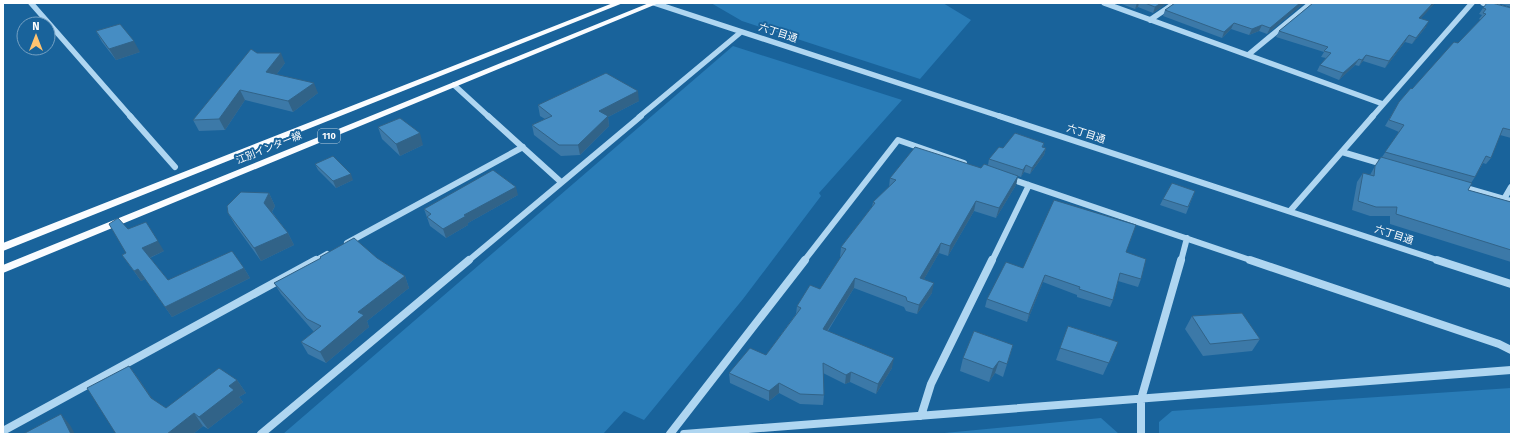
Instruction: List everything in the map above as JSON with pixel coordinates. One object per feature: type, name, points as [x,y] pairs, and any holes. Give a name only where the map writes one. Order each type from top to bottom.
[{"type":"main road","name":"江別インター線","points":[[3,247],[619,3]]},
{"type":"main road","name":"江別インター線","points":[[3,268],[655,3]]},
{"type":"street","points":[[31,3],[175,167]]},
{"type":"street","name":"六丁目通","points":[[655,3],[1511,284]]},
{"type":"street","points":[[1104,3],[1383,104]]},
{"type":"street","points":[[1150,20],[1175,3]]},
{"type":"street","points":[[1248,55],[1311,3]]},
{"type":"street","points":[[1290,211],[1472,3]]},
{"type":"street","points":[[1483,3],[1511,11]]},
{"type":"street","points":[[261,434],[742,32]]},
{"type":"street","points":[[454,85],[561,182]]},
{"type":"street","points":[[670,434],[898,140],[970,165]]},
{"type":"street","points":[[3,431],[522,147]]},
{"type":"street","points":[[1342,152],[1393,167]]},
{"type":"street","points":[[1000,175],[1499,344],[1511,350]]},
{"type":"street","points":[[921,416],[930,384],[1029,184]]},
{"type":"street","points":[[1452,184],[1507,200],[1511,187]]},
{"type":"street","points":[[1140,434],[1142,399],[1188,238]]},
{"type":"street","points":[[684,434],[1511,370]]},
{"type":"shaded area","points":[[711,3],[943,3],[971,20],[920,79],[742,21]]},
{"type":"shaded area","points":[[733,46],[902,100],[819,193],[821,196],[743,299],[644,420],[624,411],[603,434],[283,434]]},
{"type":"shaded area","points":[[1511,388],[1511,434],[1159,434],[1159,422],[1172,411]]},
{"type":"shaded area","points":[[1101,418],[1119,434],[934,434]]},
{"type":"building","points":[[1145,3],[1161,3],[1155,7]]},
{"type":"building","points":[[1175,3],[1300,3],[1270,28],[1262,25],[1252,29],[1234,23],[1224,32],[1165,10]]},
{"type":"building","points":[[1313,3],[1433,3],[1419,18],[1429,21],[1416,38],[1409,35],[1389,61],[1366,55],[1362,60],[1359,59],[1343,73],[1320,65],[1331,53],[1324,51],[1328,47],[1279,31]]},
{"type":"building","points":[[1487,3],[1511,8],[1511,130],[1503,128],[1491,158],[1486,156],[1475,177],[1385,152],[1404,125],[1389,120],[1399,102],[1454,42],[1458,43],[1486,14],[1483,13],[1486,9],[1483,8]]},
{"type":"building","points":[[120,24],[134,41],[109,49],[96,31]]},
{"type":"building","points":[[251,49],[257,53],[281,53],[266,72],[314,83],[288,101],[240,90],[219,119],[193,120]]},
{"type":"building","points":[[606,73],[638,91],[599,111],[608,116],[578,145],[559,145],[532,125],[552,116],[538,105]]},
{"type":"building","points":[[400,118],[420,133],[396,144],[378,127]]},
{"type":"building","points":[[1015,133],[1044,143],[1042,147],[1046,148],[1032,168],[1026,165],[1023,170],[989,159],[999,147],[1003,148]]},
{"type":"building","points":[[915,147],[981,168],[984,164],[1018,176],[999,208],[976,201],[950,246],[941,243],[920,278],[934,283],[919,305],[907,301],[906,297],[855,278],[823,329],[894,358],[878,384],[851,372],[846,375],[823,363],[824,395],[800,394],[779,383],[769,391],[729,373],[750,348],[766,355],[801,308],[797,306],[810,285],[820,289],[846,249],[841,247],[875,203],[873,202],[896,180],[890,178]]},
{"type":"building","points":[[333,156],[351,174],[333,181],[315,164]]},
{"type":"building","points":[[1381,157],[1472,183],[1468,190],[1511,202],[1511,250],[1396,214],[1397,207],[1376,207],[1358,201],[1363,173],[1374,176],[1375,166]]},
{"type":"building","points":[[493,170],[516,187],[464,215],[466,216],[443,229],[427,217],[431,214],[424,209]]},
{"type":"building","points":[[1172,183],[1195,191],[1188,207],[1163,199]]},
{"type":"building","points":[[241,192],[269,193],[264,203],[288,233],[254,248],[228,213],[227,206]]},
{"type":"building","points":[[1054,200],[1136,225],[1126,252],[1146,259],[1141,279],[1120,273],[1113,300],[1079,289],[1080,287],[1045,275],[1029,314],[987,299],[1006,262],[1023,268]]},
{"type":"building","points":[[118,218],[128,229],[146,222],[158,241],[142,248],[168,280],[232,251],[244,268],[165,307],[138,269],[134,271],[122,255],[126,253],[109,224]]},
{"type":"building","points":[[354,238],[377,258],[405,276],[358,312],[364,315],[320,352],[301,342],[321,326],[307,319],[274,283],[321,258],[320,257]]},
{"type":"building","points":[[1242,313],[1260,339],[1210,344],[1192,316]]},
{"type":"building","points":[[1068,326],[1118,342],[1109,363],[1060,348]]},
{"type":"building","points":[[974,331],[1013,345],[1007,364],[999,361],[993,369],[963,358]]},
{"type":"building","points":[[129,366],[151,398],[166,408],[219,368],[237,380],[229,386],[234,390],[199,417],[194,413],[167,434],[116,434],[87,388]]},
{"type":"building","points":[[61,414],[71,434],[23,434]]}]
